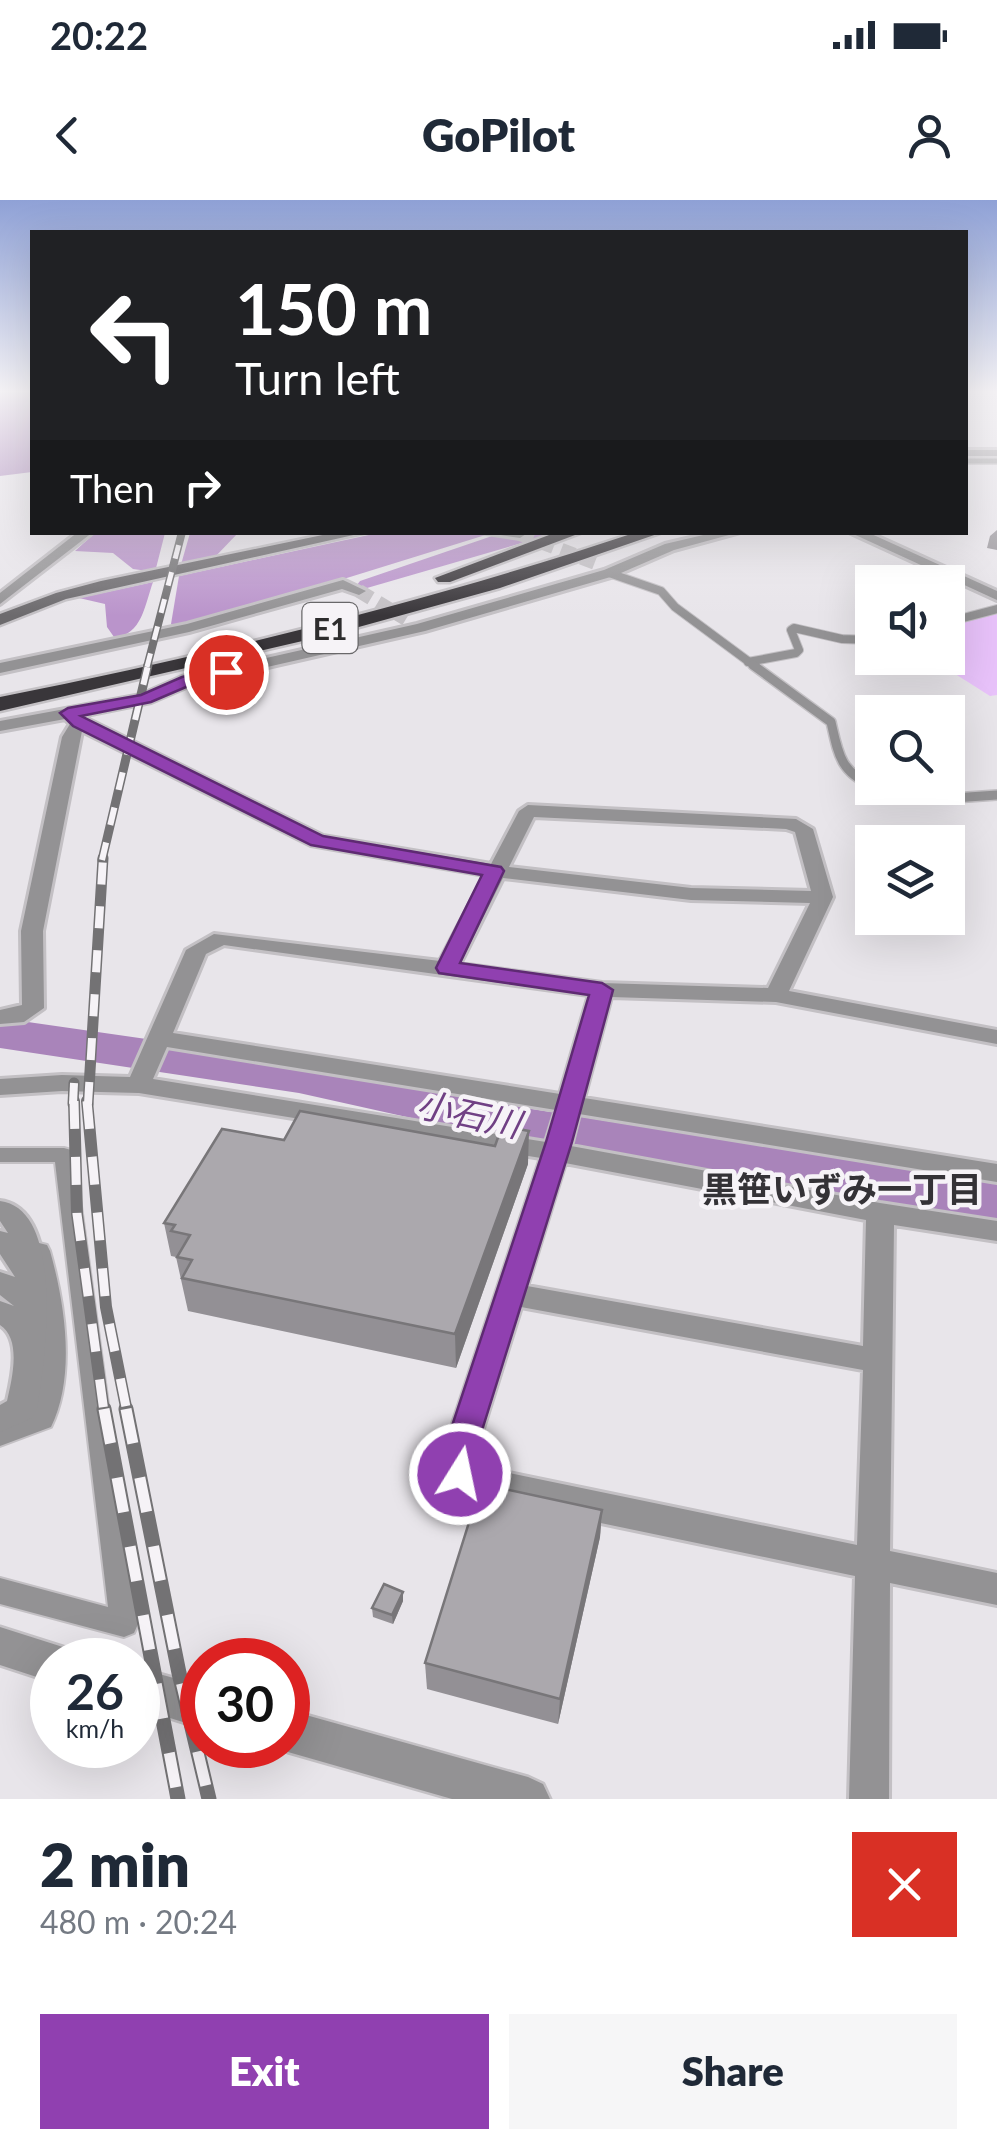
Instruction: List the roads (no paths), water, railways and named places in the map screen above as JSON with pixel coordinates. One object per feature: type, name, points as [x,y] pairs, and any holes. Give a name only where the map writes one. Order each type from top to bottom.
[{"type":"highway","points":[[422,586],[566,535]]},
{"type":"highway","name":"E1","points":[[0,684],[195,642],[422,586],[594,535]]},
{"type":"highway","name":"E1","points":[[0,704],[334,627],[510,579],[646,535]]},
{"type":"main road","points":[[0,620],[101,586],[346,535]]},
{"type":"street","points":[[1,598],[83,535]]},
{"type":"street","points":[[0,726],[74,718],[146,699],[188,680],[413,624],[722,535]]},
{"type":"street","points":[[862,535],[997,596]]},
{"type":"street","points":[[0,668],[189,628],[342,584],[359,590]]},
{"type":"street","points":[[74,718],[318,841],[494,871],[691,894],[822,897]]},
{"type":"street","points":[[0,1016],[16,1017],[33,1008],[32,931],[74,718]]},
{"type":"street","points":[[447,968],[494,871],[532,810],[789,822],[804,829],[822,897],[776,995]]},
{"type":"street","points":[[142,1079],[196,950],[214,939],[602,990],[776,995],[997,1037]]},
{"type":"street","points":[[602,990],[512,1294],[458,1456],[460,1474],[476,1484],[997,1589]]},
{"type":"street","points":[[158,1042],[563,1127],[880,1213],[997,1230]]},
{"type":"street","points":[[0,1087],[142,1079],[997,1173]]},
{"type":"street","points":[[0,1155],[64,1154],[124,1624],[0,1592]]},
{"type":"street","points":[[0,1202],[17,1210],[30,1229],[50,1292],[50,1401],[42,1420],[0,1436]]},
{"type":"street","points":[[0,1211],[8,1212],[16,1221],[30,1252],[31,1298],[20,1409],[0,1419]]},
{"type":"street","points":[[869,1799],[870,1564],[879,1361],[880,1213]]},
{"type":"street","points":[[0,1242],[9,1245],[22,1263],[31,1298]]},
{"type":"street","points":[[0,1284],[31,1298]]},
{"type":"street","points":[[512,1294],[879,1361]]},
{"type":"street","points":[[0,1312],[16,1319],[28,1341]]},
{"type":"street","points":[[0,1646],[30,1655]]},
{"type":"street","points":[[310,1737],[528,1799]]},
{"type":"lane","points":[[607,569],[661,592],[675,607],[830,722],[841,764],[855,777]]},
{"type":"lane","points":[[965,617],[997,609]]},
{"type":"lane","points":[[748,662],[796,653],[799,650],[790,630],[794,628],[855,639]]},
{"type":"lane","points":[[965,797],[997,794]]},
{"type":"waterway","name":"小石川","points":[[0,1033],[299,1077],[532,1127],[997,1203]]},
{"type":"tunnel","points":[[523,535],[598,564]]},
{"type":"tunnel","points":[[359,591],[406,619]]},
{"type":"railway","points":[[147,667],[181,535]]},
{"type":"railway","points":[[102,860],[148,665]]},
{"type":"railway","points":[[88,1104],[103,858]]},
{"type":"railway","points":[[73,1104],[74,1083]]},
{"type":"railway","points":[[74,1101],[77,1214],[104,1412]]},
{"type":"railway","points":[[87,1101],[106,1307],[127,1412]]},
{"type":"railway","points":[[104,1409],[178,1799]]},
{"type":"railway","points":[[126,1409],[179,1673],[209,1799]]},
{"type":"district","name":"黒笹いずみ一丁目","points":[[842,1188]]}]
